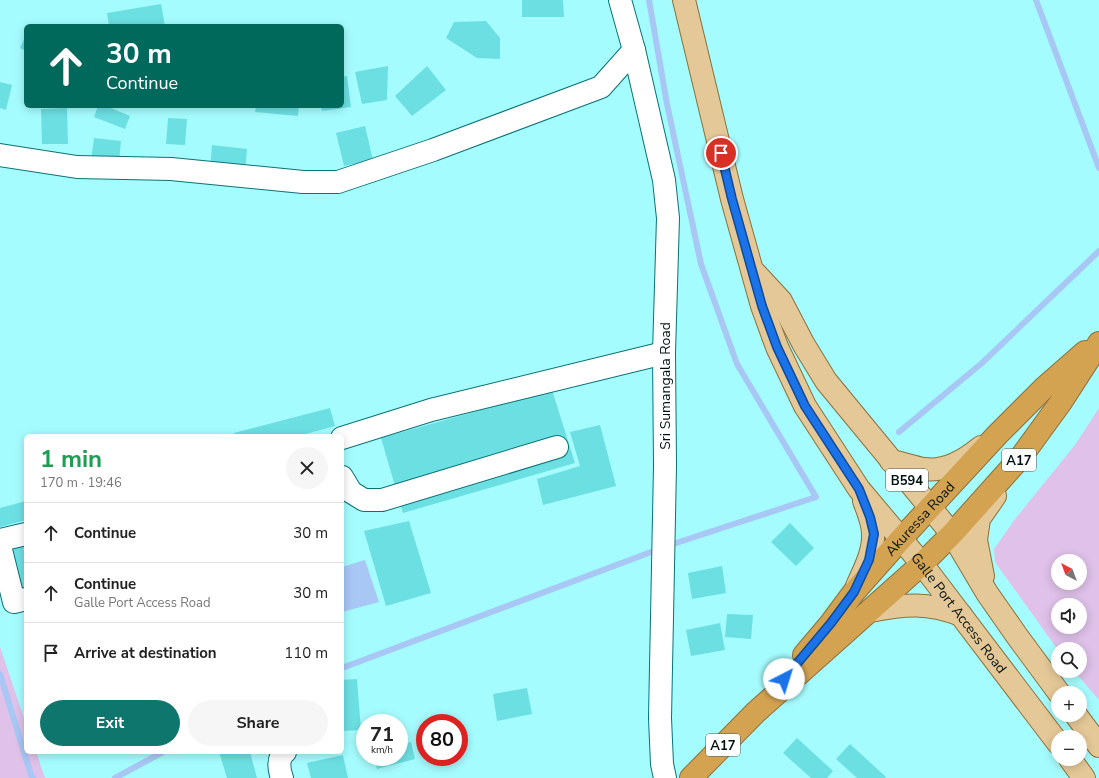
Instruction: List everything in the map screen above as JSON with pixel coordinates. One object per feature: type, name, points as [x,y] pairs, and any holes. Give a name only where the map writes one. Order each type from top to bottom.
[{"type":"highway","name":"Akuressa Road","points":[[756,712],[831,623],[854,592],[901,539],[997,435],[1044,388],[1099,339]]},
{"type":"highway","name":"Akuressa Road","points":[[691,778],[756,712],[922,564],[952,534],[1021,457],[1061,402],[1099,344]]},
{"type":"main road","name":"Galle Port Access Road","points":[[684,0],[732,199],[762,306],[777,347],[805,406],[859,489],[922,564],[1051,734]]},
{"type":"main road","name":"Galle Port Access Road","points":[[753,270],[781,301],[804,345],[826,381],[952,534],[987,593],[1055,686]]},
{"type":"main road","points":[[891,461],[926,469],[945,467],[965,460],[997,435]]},
{"type":"main road","points":[[987,593],[976,540],[979,519],[1021,457]]},
{"type":"main road","points":[[854,592],[869,560],[874,534],[870,517],[859,489]]},
{"type":"main road","points":[[870,611],[896,606],[918,605],[945,609],[961,615]]},
{"type":"main road","points":[[1081,722],[1099,746]]},
{"type":"main road","points":[[1075,766],[1084,778]]},
{"type":"street","name":"Sri Sumangala Road","points":[[620,0],[634,50],[664,180],[668,218],[664,353],[663,625],[660,718],[662,764],[665,778]]},
{"type":"street","points":[[0,155],[77,167],[172,169],[303,182],[338,182],[433,150],[601,87],[634,50]]},
{"type":"street","points":[[344,437],[431,410],[664,353]]},
{"type":"street","points":[[344,480],[351,492],[364,500],[382,500],[557,447]]},
{"type":"street","points":[[0,540],[24,534]]},
{"type":"street","points":[[0,546],[14,602],[24,600]]},
{"type":"street","points":[[282,754],[279,769],[282,778]]},
{"type":"shaded area","points":[[1099,408],[1099,700],[1080,678],[1087,678],[1087,642],[1052,642],[995,562],[994,549],[1015,519],[1075,445]]},
{"type":"shaded area","points":[[0,647],[24,718],[24,754],[37,754],[45,778],[0,778]]},
{"type":"water","points":[[365,560],[379,602],[344,611],[344,566]]},
{"type":"building","points":[[522,0],[563,0],[564,17],[522,17]]},
{"type":"building","points":[[161,4],[165,24],[109,24],[107,13]]},
{"type":"building","points":[[486,21],[500,38],[500,59],[477,58],[446,38],[454,22]]},
{"type":"building","points":[[24,39],[24,50],[20,48]]},
{"type":"building","points":[[388,66],[387,100],[362,104],[355,72]]},
{"type":"building","points":[[427,66],[446,90],[412,116],[395,96]]},
{"type":"building","points":[[347,76],[351,107],[344,108],[344,77]]},
{"type":"building","points":[[0,82],[12,85],[6,110],[0,108]]},
{"type":"building","points":[[67,108],[68,144],[42,144],[41,109]]},
{"type":"building","points":[[97,108],[111,108],[130,116],[125,129],[94,117]]},
{"type":"building","points":[[256,108],[299,108],[298,116],[255,112]]},
{"type":"building","points":[[321,108],[344,108],[322,111]]},
{"type":"building","points":[[168,118],[187,119],[185,145],[166,144]]},
{"type":"building","points":[[365,126],[373,160],[344,166],[336,133]]},
{"type":"building","points":[[94,138],[121,141],[119,162],[91,160]]},
{"type":"building","points":[[212,145],[247,149],[245,172],[210,170]]},
{"type":"building","points":[[552,390],[575,463],[403,513],[381,438]]},
{"type":"building","points":[[330,408],[335,426],[305,434],[234,433]]},
{"type":"building","points":[[600,425],[616,486],[543,505],[537,479],[580,466],[570,432]]},
{"type":"building","points":[[24,502],[24,521],[0,527],[0,508]]},
{"type":"building","points":[[409,521],[431,593],[386,606],[364,531]]},
{"type":"building","points":[[790,523],[814,548],[796,566],[771,542]]},
{"type":"building","points":[[24,542],[24,598],[10,546]]},
{"type":"building","points":[[722,566],[726,593],[692,599],[688,573]]},
{"type":"building","points":[[727,614],[753,615],[751,639],[725,637]]},
{"type":"building","points":[[720,623],[725,650],[691,656],[686,630]]},
{"type":"building","points":[[357,679],[360,714],[356,714],[356,730],[344,731],[344,680]]},
{"type":"building","points":[[527,688],[532,714],[497,721],[493,694]]},
{"type":"building","points":[[797,738],[833,771],[827,778],[811,778],[783,753]]},
{"type":"building","points":[[411,742],[415,759],[408,761],[408,743]]},
{"type":"building","points":[[850,744],[886,777],[857,778],[836,759]]},
{"type":"building","points":[[220,754],[251,754],[257,778],[227,778]]},
{"type":"building","points":[[343,755],[348,778],[311,778],[307,763]]},
{"type":"building","points":[[376,766],[388,766],[377,769]]},
{"type":"waterway","points":[[649,0],[667,104],[701,264],[737,364],[816,497],[667,546]]},
{"type":"waterway","points":[[1036,0],[1099,168]]},
{"type":"waterway","points":[[899,432],[982,363],[1099,251]]},
{"type":"waterway","points":[[344,667],[659,549]]},
{"type":"waterway","points":[[0,674],[24,752]]},
{"type":"waterway","points":[[25,754],[33,778]]},
{"type":"waterway","points":[[115,778],[159,754]]},
{"type":"route","points":[[721,153],[732,199],[762,306],[777,347],[805,406],[859,489],[870,517],[874,534],[869,560],[854,592],[831,623],[784,679]]}]
